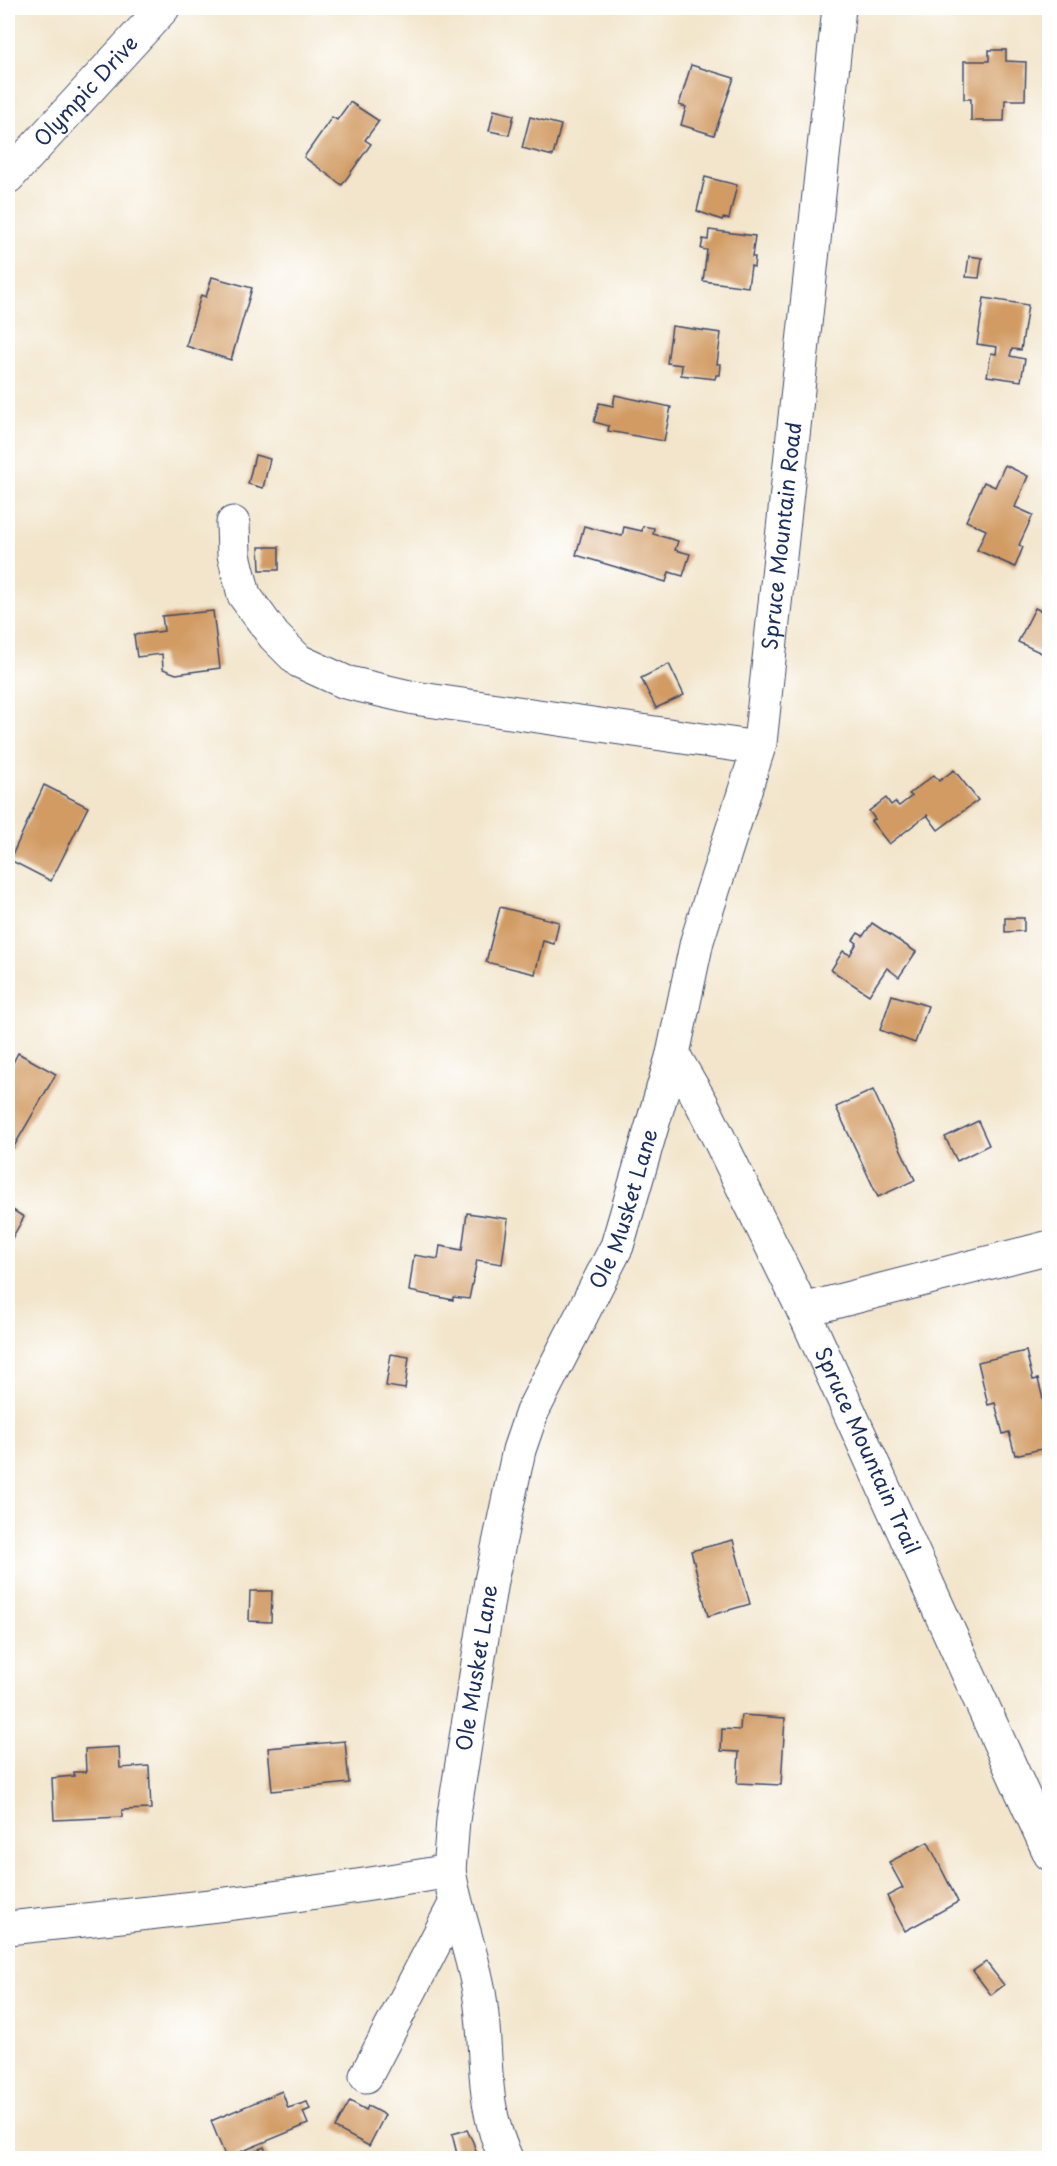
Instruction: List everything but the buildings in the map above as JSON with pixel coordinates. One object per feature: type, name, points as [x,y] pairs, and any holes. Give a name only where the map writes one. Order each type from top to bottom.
[{"type":"street","name":"Olympic Drive","points":[[8,177],[163,8]]},
{"type":"street","name":"Spruce Mountain Road","points":[[673,1054],[698,941],[758,748],[837,46],[839,8]]},
{"type":"street","points":[[233,523],[234,555],[244,595],[274,636],[299,661],[345,682],[414,698],[758,748]]},
{"type":"street","name":"Spruce Mountain Trail","points":[[673,1054],[707,1114],[803,1310],[1050,1854]]},
{"type":"street","name":"Ole Musket Lane","points":[[507,2158],[494,2132],[476,1974],[455,1904],[449,1871],[453,1820],[491,1581],[519,1450],[532,1412],[616,1246],[673,1054]]},
{"type":"street","points":[[803,1310],[1050,1247]]},
{"type":"street","points":[[8,1928],[138,1915],[363,1886],[449,1871]]},
{"type":"street","points":[[366,2076],[455,1904]]}]
